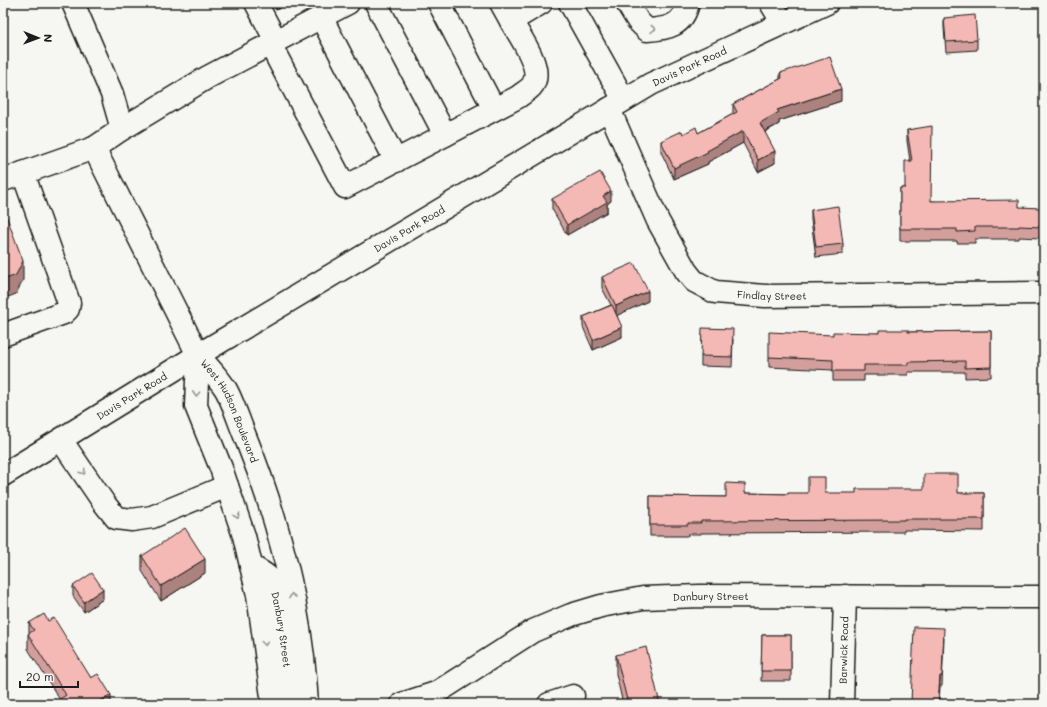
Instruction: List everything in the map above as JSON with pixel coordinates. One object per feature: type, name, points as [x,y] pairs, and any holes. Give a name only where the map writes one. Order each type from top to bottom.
[{"type":"main road","points":[[73,3],[112,94],[122,129]]},
{"type":"main road","points":[[256,3],[273,43],[345,188],[518,97],[532,86],[536,72],[534,62],[506,12],[541,3]]},
{"type":"main road","points":[[3,335],[64,313],[68,309],[69,303],[13,177],[94,148],[122,129],[208,77],[348,3]]},
{"type":"main road","points":[[376,3],[445,135]]},
{"type":"main road","points":[[439,3],[494,109]]},
{"type":"main road","name":"Findlay Street","points":[[570,3],[617,105],[658,221],[686,271],[694,281],[715,292],[765,296],[1044,293]]},
{"type":"main road","points":[[627,3],[638,21],[647,30],[672,27],[683,16],[688,3]]},
{"type":"main road","name":"Davis Park Road","points":[[3,475],[198,355],[617,105],[774,9],[828,3]]},
{"type":"main road","points":[[321,17],[396,161]]},
{"type":"main road","points":[[94,148],[198,355]]},
{"type":"main road","name":"West Hudson Boulevard","points":[[198,355],[196,406],[221,468],[244,536],[258,595],[273,704]]},
{"type":"main road","name":"West Hudson Boulevard","points":[[198,355],[226,389],[256,464],[272,512],[299,626],[307,704]]},
{"type":"main road","points":[[61,440],[116,518],[132,520],[152,517],[227,486]]},
{"type":"main road","name":"Danbury Street","points":[[251,566],[270,578],[274,590],[283,635],[292,704]]},
{"type":"main road","name":"Danbury Street","points":[[402,704],[436,693],[533,631],[571,615],[601,606],[650,598],[707,596],[1044,597]]},
{"type":"main road","name":"Barwick Road","points":[[842,704],[845,596]]},
{"type":"main road","points":[[549,704],[572,693]]},
{"type":"building","points":[[975,15],[977,40],[946,42],[944,18]]},
{"type":"building","points":[[830,57],[841,89],[777,110],[779,112],[760,123],[775,151],[758,160],[743,131],[707,151],[708,152],[674,168],[661,141],[682,131],[683,134],[696,127],[698,133],[737,112],[733,104],[782,78],[780,73]]},
{"type":"building","points":[[932,126],[931,201],[1019,200],[1019,207],[1041,208],[1041,227],[975,227],[975,231],[957,232],[957,229],[900,229],[900,188],[905,188],[905,161],[912,161],[907,130]]},
{"type":"building","points":[[600,172],[611,191],[603,196],[607,202],[567,225],[552,199]]},
{"type":"building","points":[[838,206],[843,244],[816,247],[811,210]]},
{"type":"building","points":[[3,207],[23,261],[16,275],[3,280]]},
{"type":"building","points":[[634,263],[648,291],[616,306],[602,277]]},
{"type":"building","points":[[612,305],[622,327],[593,340],[583,317]]},
{"type":"building","points":[[702,328],[733,329],[732,357],[701,356]]},
{"type":"building","points":[[879,330],[908,330],[908,332],[991,331],[991,367],[965,368],[965,361],[908,362],[908,365],[864,365],[864,371],[833,371],[833,360],[769,357],[769,332],[833,335],[833,332],[879,333]]},
{"type":"building","points":[[924,474],[958,474],[958,493],[984,493],[984,519],[701,521],[701,523],[688,523],[688,525],[650,525],[650,496],[726,497],[726,483],[745,484],[745,493],[808,493],[808,477],[825,477],[825,493],[856,493],[856,489],[924,489]]},
{"type":"building","points":[[185,528],[205,559],[161,586],[142,556]]},
{"type":"building","points":[[92,573],[103,589],[84,602],[73,586]]},
{"type":"building","points":[[44,614],[48,621],[54,618],[91,678],[98,674],[111,695],[95,704],[62,704],[60,699],[66,695],[28,634],[34,630],[29,623]]},
{"type":"building","points":[[914,627],[944,628],[942,676],[940,676],[938,704],[911,704]]},
{"type":"building","points":[[762,635],[791,635],[791,671],[761,671]]},
{"type":"building","points":[[646,647],[660,704],[628,704],[616,655]]}]
